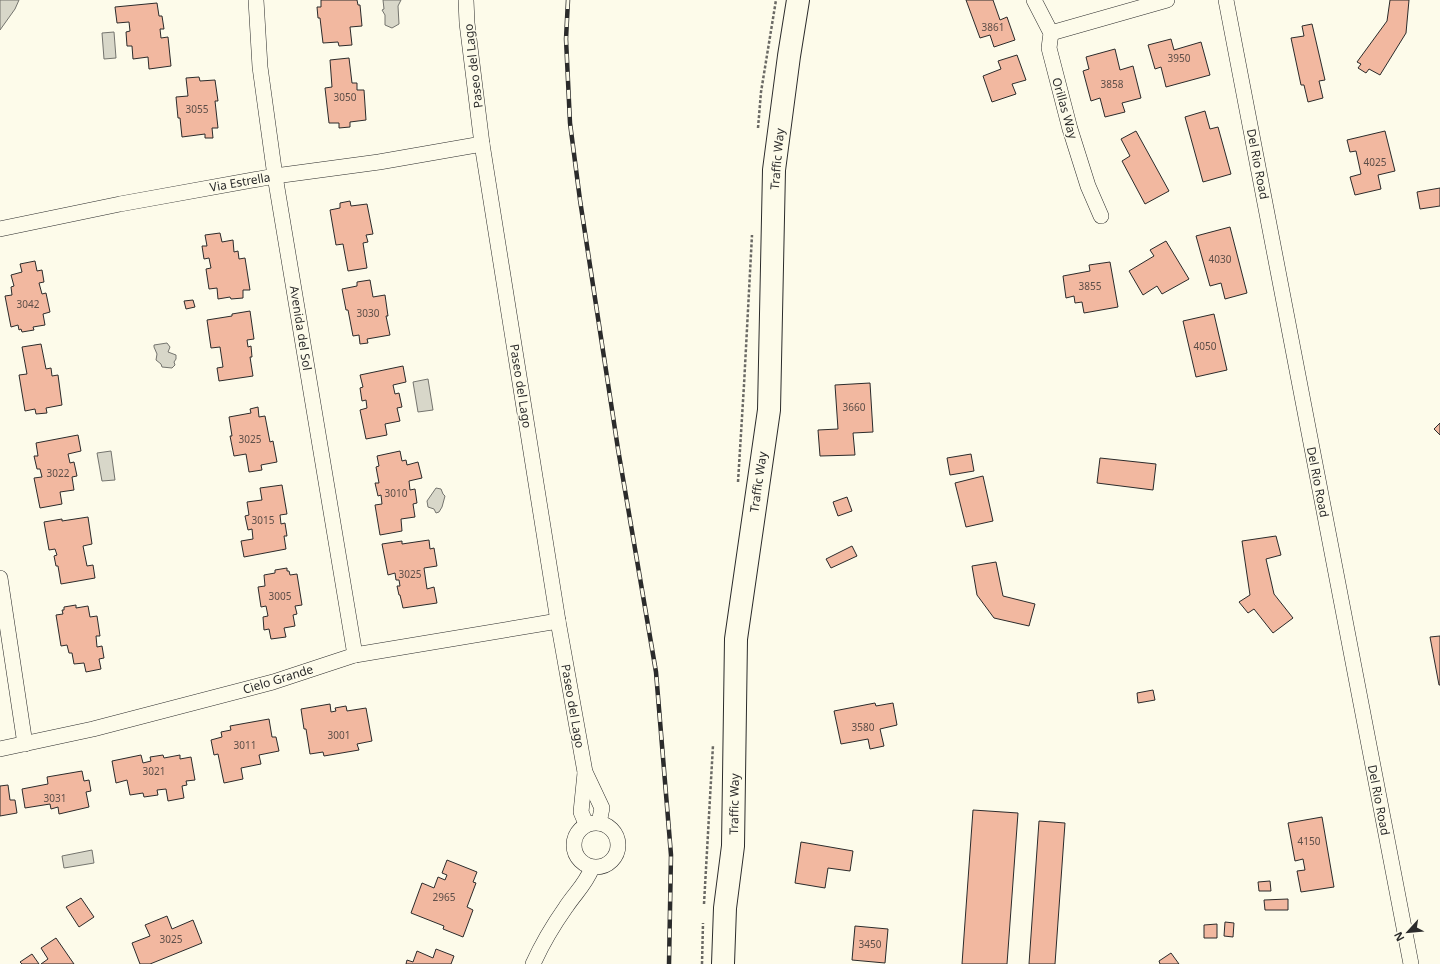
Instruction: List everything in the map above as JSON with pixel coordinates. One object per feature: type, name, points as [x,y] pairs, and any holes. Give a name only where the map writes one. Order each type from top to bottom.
[{"type":"street","name":"Avenida del Sol","points":[[256,0],[260,67],[276,176],[356,655]]},
{"type":"street","name":"Paseo del Lago","points":[[466,0],[467,23],[482,144],[558,621],[585,772],[602,808],[592,824],[581,812],[585,772]]},
{"type":"street","name":"Traffic Way","points":[[723,964],[725,908],[733,846],[736,639],[768,410],[774,170],[798,0]]},
{"type":"street","name":"Orillas Way","points":[[1034,0],[1050,33],[1049,48],[1070,129],[1088,186],[1101,216]]},
{"type":"street","points":[[1050,33],[1167,0]]},
{"type":"street","name":"Del Rio Road","points":[[1226,0],[1410,964]]},
{"type":"street","name":"Via Estrella","points":[[0,229],[120,204],[276,176],[379,162],[482,144]]},
{"type":"street","points":[[0,578],[25,744]]},
{"type":"street","name":"Cielo Grande","points":[[0,749],[93,730],[273,682],[356,655],[558,621]]},
{"type":"street","points":[[592,824],[610,828],[616,837],[618,848],[614,860],[604,867],[592,868],[579,862],[573,848],[576,834],[592,824]]},
{"type":"street","points":[[533,964],[566,907],[588,880],[592,868]]},
{"type":"path","points":[[758,132],[761,92],[776,0]]},
{"type":"path","points":[[737,485],[752,227]]},
{"type":"path","points":[[704,910],[714,739]]},
{"type":"path","points":[[702,964],[704,918]]},
{"type":"shaded area","points":[[0,0],[19,0],[15,9],[0,30]]},
{"type":"shaded area","points":[[383,0],[401,0],[398,6],[399,24],[392,28],[385,25],[385,15],[382,10],[384,9]]},
{"type":"shaded area","points":[[114,32],[116,58],[104,59],[102,33]]},
{"type":"shaded area","points":[[167,343],[170,347],[168,352],[176,355],[174,362],[175,365],[172,368],[162,367],[156,360],[157,354],[154,345]]},
{"type":"shaded area","points":[[428,379],[433,410],[418,412],[413,382]]},
{"type":"shaded area","points":[[111,451],[115,480],[102,481],[97,453]]},
{"type":"shaded area","points":[[436,488],[441,489],[445,496],[442,507],[439,512],[436,513],[434,509],[428,507],[427,501]]},
{"type":"shaded area","points":[[92,850],[94,863],[64,868],[62,856]]},
{"type":"building","points":[[321,0],[357,0],[358,5],[360,5],[362,26],[350,27],[352,45],[339,46],[338,42],[323,43],[317,7],[321,7]]},
{"type":"building","points":[[966,0],[993,0],[1000,20],[1007,17],[1015,40],[994,47],[990,35],[980,38]]},
{"type":"building","points":[[1390,0],[1409,0],[1406,33],[1380,75],[1369,69],[1366,73],[1358,68],[1361,64],[1357,62],[1387,21]]},
{"type":"building","points":[[157,3],[159,16],[162,16],[164,29],[160,29],[161,38],[168,37],[171,66],[149,69],[148,57],[133,59],[132,46],[127,46],[126,32],[130,31],[129,22],[117,23],[115,7]]},
{"type":"building","points":[[1312,24],[1325,80],[1319,81],[1323,98],[1308,102],[1304,85],[1301,85],[1291,38],[1304,36],[1302,26]]},
{"type":"building","points":[[1171,39],[1174,50],[1201,42],[1210,75],[1166,87],[1161,67],[1155,69],[1148,45]]},
{"type":"building","points":[[1115,49],[1120,70],[1133,66],[1141,98],[1122,103],[1125,112],[1105,117],[1100,98],[1091,101],[1083,71],[1089,69],[1086,57]]},
{"type":"building","points":[[1017,55],[1026,80],[1012,84],[1016,94],[992,102],[983,76],[1001,69],[998,61]]},
{"type":"building","points":[[349,58],[352,83],[357,83],[357,90],[364,90],[366,120],[350,122],[350,127],[339,128],[339,123],[329,123],[325,88],[332,87],[330,60]]},
{"type":"building","points":[[199,77],[200,81],[215,80],[218,101],[215,101],[218,128],[212,128],[213,138],[205,138],[205,134],[182,137],[176,97],[188,96],[186,78]]},
{"type":"building","points":[[1205,111],[1210,129],[1218,127],[1231,174],[1203,182],[1185,117]]},
{"type":"building","points":[[1136,131],[1169,191],[1145,204],[1122,161],[1130,156],[1121,139]]},
{"type":"building","points":[[1385,131],[1395,171],[1378,175],[1381,189],[1355,195],[1350,177],[1361,174],[1356,151],[1350,152],[1347,140]]},
{"type":"building","points":[[1440,188],[1440,206],[1420,209],[1417,192]]},
{"type":"building","points":[[350,201],[351,206],[367,204],[373,234],[366,235],[368,242],[363,243],[367,268],[348,271],[343,244],[336,245],[330,210],[340,208],[340,203]]},
{"type":"building","points":[[1230,227],[1247,293],[1225,299],[1221,283],[1210,286],[1196,236]]},
{"type":"building","points":[[220,233],[222,242],[233,240],[234,252],[238,251],[239,259],[245,258],[250,290],[243,290],[243,298],[231,299],[230,297],[218,299],[217,288],[209,289],[206,269],[211,268],[209,258],[204,259],[202,246],[207,246],[205,235]]},
{"type":"building","points":[[1166,241],[1189,279],[1162,294],[1157,286],[1143,295],[1129,271],[1154,256],[1150,250]]},
{"type":"building","points":[[35,261],[37,271],[42,270],[44,282],[39,283],[42,294],[46,293],[50,312],[43,314],[45,325],[33,327],[34,330],[22,332],[21,329],[19,330],[18,325],[11,327],[5,296],[12,295],[11,287],[14,286],[11,275],[22,272],[20,264]]},
{"type":"building","points":[[1110,262],[1118,307],[1084,313],[1082,302],[1075,303],[1074,296],[1066,298],[1063,276],[1090,271],[1089,265]]},
{"type":"building","points":[[370,280],[373,297],[385,295],[388,316],[386,316],[390,335],[367,339],[368,343],[360,344],[359,335],[353,336],[342,289],[357,286],[357,282]]},
{"type":"building","points":[[193,300],[195,307],[186,309],[184,301]]},
{"type":"building","points":[[250,311],[254,339],[247,340],[248,347],[251,346],[252,357],[250,357],[253,376],[219,381],[217,368],[223,367],[220,347],[211,348],[207,320],[232,316],[232,314]]},
{"type":"building","points":[[1214,314],[1227,370],[1196,377],[1183,321]]},
{"type":"building","points":[[41,344],[46,369],[51,368],[52,376],[58,375],[62,405],[46,408],[47,413],[36,414],[35,409],[25,411],[19,375],[27,374],[22,347]]},
{"type":"building","points":[[403,366],[406,382],[393,385],[395,394],[399,393],[402,407],[397,408],[400,421],[385,424],[387,435],[366,439],[360,410],[367,408],[366,400],[362,401],[360,388],[363,387],[360,375]]},
{"type":"building","points":[[870,383],[873,432],[853,433],[855,455],[820,456],[818,430],[838,429],[835,385]]},
{"type":"building","points":[[258,407],[259,417],[265,416],[270,442],[273,441],[277,462],[261,465],[262,470],[249,472],[246,454],[234,456],[230,436],[232,436],[229,417],[251,413],[250,409]]},
{"type":"building","points":[[1440,423],[1440,435],[1434,429]]},
{"type":"building","points":[[78,435],[81,451],[68,454],[70,463],[74,462],[77,476],[72,477],[74,490],[60,492],[62,504],[40,508],[34,478],[42,477],[40,469],[37,469],[34,456],[38,456],[36,443]]},
{"type":"building","points":[[400,451],[402,461],[406,460],[407,465],[418,462],[422,478],[409,481],[410,490],[415,489],[417,503],[413,504],[415,517],[401,519],[402,531],[380,535],[375,505],[382,504],[381,495],[378,496],[375,483],[379,483],[376,467],[379,466],[377,456]]},
{"type":"building","points":[[971,454],[974,471],[950,475],[947,458]]},
{"type":"building","points":[[1100,458],[1156,464],[1153,490],[1097,483]]},
{"type":"building","points":[[983,476],[993,521],[966,527],[955,483]]},
{"type":"building","points":[[282,485],[287,514],[280,515],[281,524],[285,523],[287,536],[284,536],[286,549],[244,557],[241,541],[253,539],[252,529],[248,530],[245,516],[249,515],[247,502],[262,500],[260,488]]},
{"type":"building","points":[[847,497],[852,511],[838,516],[833,502]]},
{"type":"building","points":[[88,517],[92,544],[83,546],[87,566],[93,565],[95,578],[61,584],[58,566],[56,566],[54,556],[57,555],[55,549],[49,550],[44,522]]},
{"type":"building","points":[[1276,536],[1281,555],[1266,559],[1274,594],[1293,618],[1273,633],[1254,609],[1248,613],[1239,602],[1250,595],[1242,541]]},
{"type":"building","points":[[429,540],[430,549],[434,548],[437,566],[424,568],[427,589],[434,587],[437,603],[403,608],[397,586],[400,586],[399,580],[396,580],[395,573],[388,575],[382,544],[402,541],[402,544]]},
{"type":"building","points":[[852,546],[857,556],[831,568],[826,559]]},
{"type":"building","points":[[996,562],[1003,596],[1035,604],[1029,626],[994,618],[977,595],[972,566]]},
{"type":"building","points":[[287,568],[290,575],[297,574],[302,605],[295,606],[297,614],[293,615],[295,626],[284,628],[286,637],[271,639],[269,629],[264,630],[263,617],[268,616],[266,606],[261,607],[258,587],[265,586],[264,575],[275,573],[275,570]]},
{"type":"building","points":[[76,605],[76,608],[88,606],[90,617],[97,616],[100,636],[96,636],[97,647],[102,646],[104,658],[99,659],[101,669],[86,672],[84,663],[74,664],[72,653],[69,653],[67,645],[61,646],[56,615],[63,614],[62,610],[64,610],[64,607]]},
{"type":"building","points":[[1440,636],[1440,685],[1439,685],[1430,637]]},
{"type":"building","points":[[1153,690],[1155,700],[1138,703],[1137,693]]},
{"type":"building","points":[[875,703],[876,706],[893,703],[897,725],[880,729],[884,746],[870,749],[868,739],[841,744],[834,711]]},
{"type":"building","points":[[330,704],[331,712],[336,711],[335,708],[346,706],[347,711],[366,708],[372,741],[357,744],[359,750],[324,756],[323,752],[310,754],[301,709]]},
{"type":"building","points":[[269,719],[272,737],[276,737],[279,751],[259,755],[261,764],[241,768],[243,779],[224,783],[218,754],[214,755],[211,740],[222,737],[221,732],[231,730],[230,726]]},
{"type":"building","points":[[141,755],[143,763],[151,761],[150,757],[163,755],[164,758],[180,755],[180,759],[191,757],[195,780],[186,781],[187,785],[182,786],[184,798],[168,801],[166,789],[157,790],[158,795],[144,797],[143,793],[130,795],[127,780],[116,783],[112,761]]},
{"type":"building","points":[[82,771],[84,781],[89,780],[91,791],[86,792],[89,807],[59,814],[58,807],[51,809],[50,804],[25,808],[22,789],[48,784],[47,777]]},
{"type":"building","points":[[8,785],[10,800],[15,800],[17,813],[0,816],[0,786]]},
{"type":"building","points":[[973,810],[1018,813],[1007,964],[962,964]]},
{"type":"building","points":[[1322,817],[1334,887],[1301,892],[1297,871],[1305,870],[1303,859],[1295,861],[1288,823]]},
{"type":"building","points":[[1039,821],[1065,823],[1055,964],[1029,964]]},
{"type":"building","points":[[801,842],[853,851],[850,871],[828,868],[825,888],[795,883]]},
{"type":"building","points":[[447,860],[477,872],[473,882],[476,883],[467,907],[473,910],[463,937],[443,929],[444,926],[411,913],[422,883],[434,888],[438,877],[445,880],[447,875],[442,873]]},
{"type":"building","points":[[1270,881],[1271,891],[1259,891],[1258,882]]},
{"type":"building","points":[[81,898],[94,917],[79,927],[66,907]]},
{"type":"building","points":[[1288,899],[1288,910],[1265,910],[1264,900]]},
{"type":"building","points":[[167,916],[172,929],[193,920],[202,943],[150,964],[140,964],[132,943],[150,936],[145,925]]},
{"type":"building","points":[[1225,922],[1234,923],[1233,937],[1224,936]]},
{"type":"building","points":[[1217,924],[1217,938],[1204,938],[1204,925]]},
{"type":"building","points":[[855,926],[888,929],[885,963],[852,960]]},
{"type":"building","points":[[56,938],[74,964],[41,964],[48,959],[41,948]]},
{"type":"building","points":[[436,949],[454,956],[451,964],[406,964],[407,960],[413,962],[417,951],[433,958]]},
{"type":"building","points":[[1171,953],[1179,964],[1160,964],[1159,961]]},
{"type":"building","points":[[32,954],[39,964],[22,964],[20,962]]},
{"type":"railway","points":[[568,0],[566,39],[570,123],[580,200],[618,449],[656,672],[671,855],[669,964]]}]
